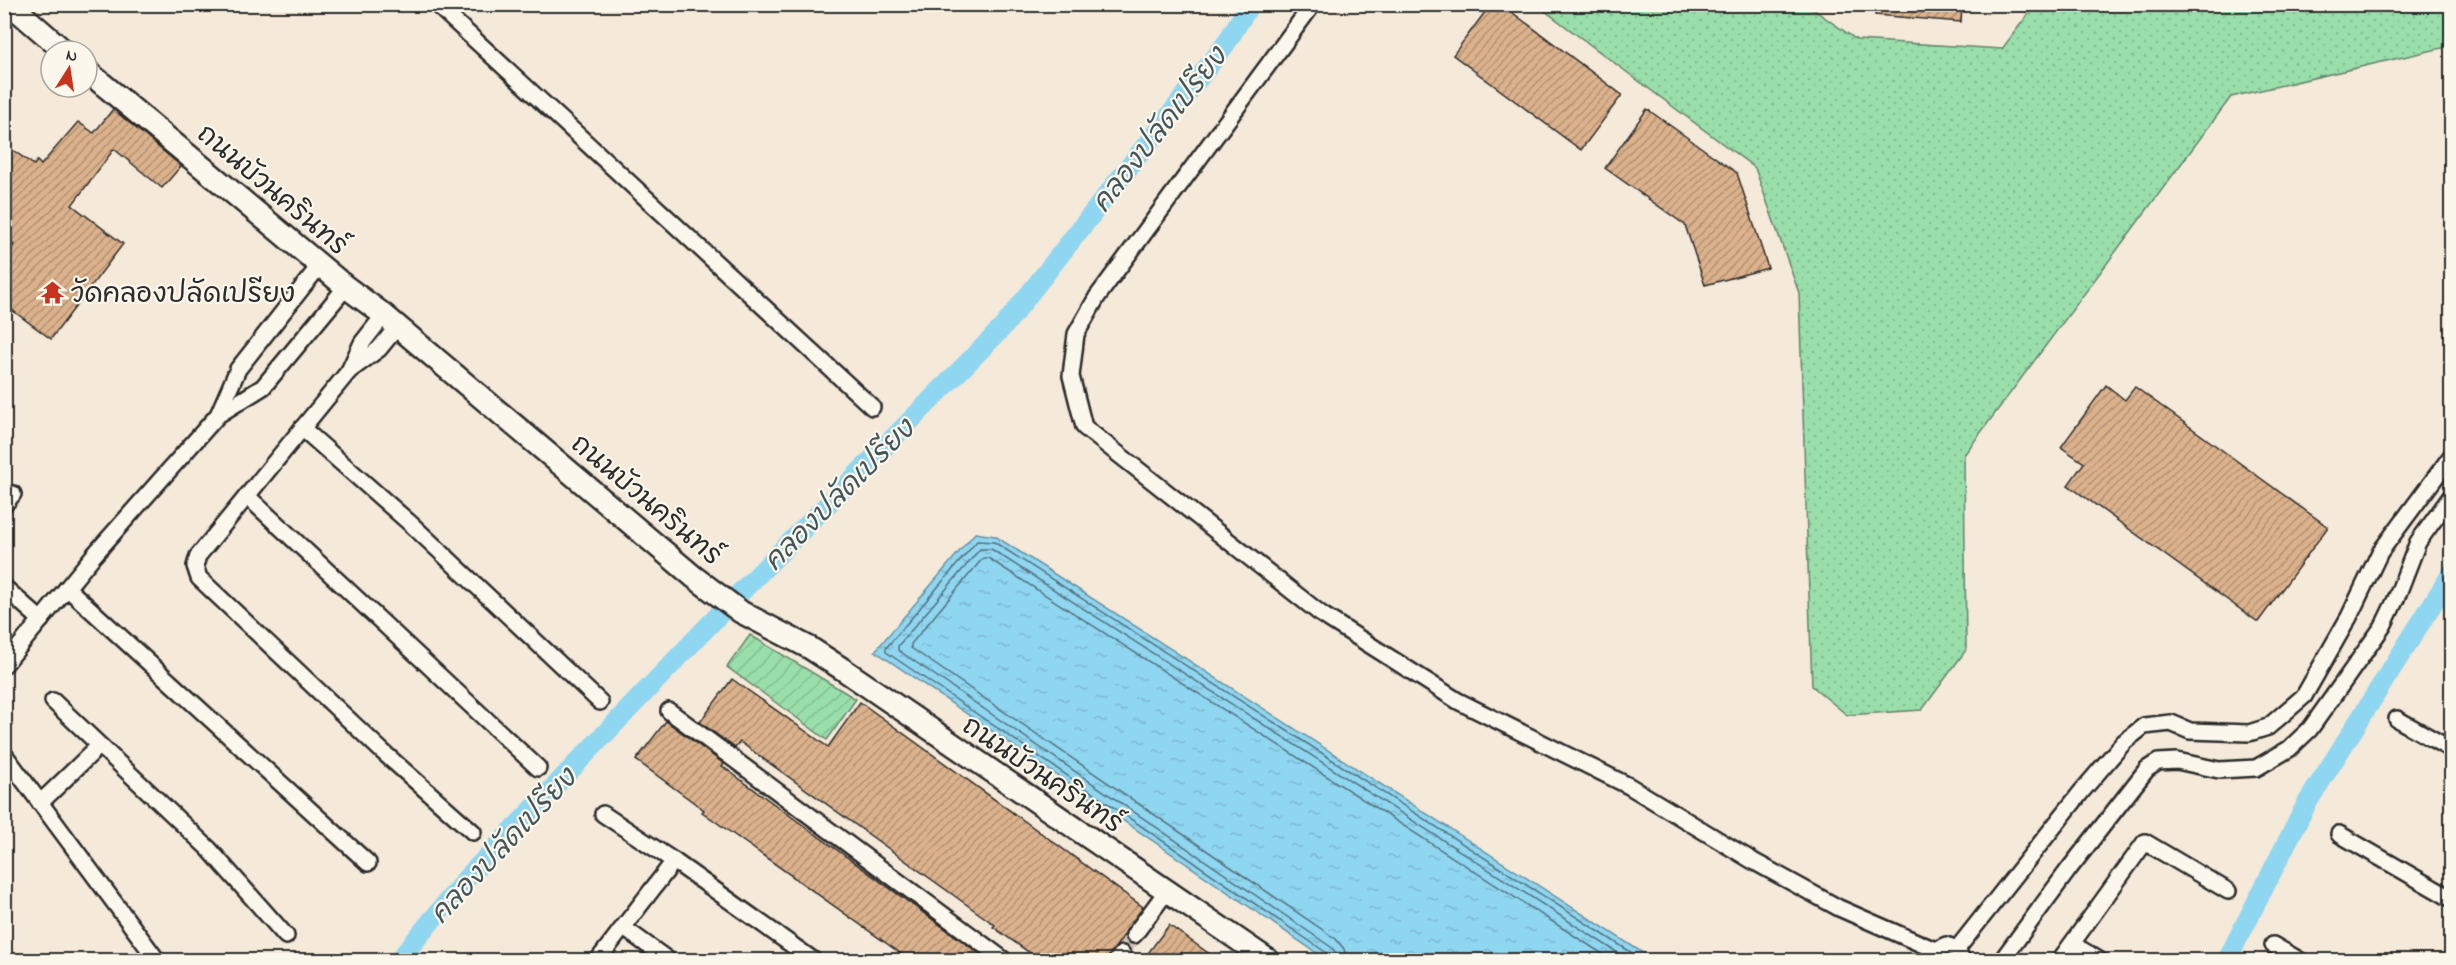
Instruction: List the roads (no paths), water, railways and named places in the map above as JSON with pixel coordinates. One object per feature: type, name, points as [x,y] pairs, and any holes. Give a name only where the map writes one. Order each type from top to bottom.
[{"type":"street","points":[[10,4],[50,39]]},
{"type":"street","points":[[436,4],[872,407]]},
{"type":"street","points":[[1313,4],[1097,297],[1076,334],[1071,376],[1084,427],[1321,614],[1458,701],[1629,786],[1753,861],[1839,908],[1933,955],[1946,945],[1960,955],[2089,783],[2124,742],[2144,726],[2171,723],[2190,732],[2249,732],[2268,727],[2304,696],[2349,616],[2380,552],[2451,455]]},
{"type":"street","name":"ถนนบัวนครินทร์","points":[[99,81],[346,287],[391,321],[694,577],[741,612],[819,654],[1268,960]]},
{"type":"street","points":[[218,415],[238,369],[320,265]]},
{"type":"street","points":[[4,665],[67,588],[218,415],[263,387],[346,287]]},
{"type":"street","points":[[391,321],[379,349],[349,371],[198,556],[195,566],[199,578],[383,752],[473,832]]},
{"type":"street","points":[[302,428],[412,525],[600,702]]},
{"type":"street","points":[[2002,960],[2147,769],[2158,762],[2177,761],[2219,770],[2256,768],[2289,748],[2310,729],[2383,626],[2418,542],[2451,495]]},
{"type":"street","points":[[247,496],[538,768]]},
{"type":"street","points":[[4,587],[41,620]]},
{"type":"street","points":[[67,588],[368,863]]},
{"type":"street","points":[[53,701],[209,849],[286,936]]},
{"type":"street","points":[[669,711],[1004,960]]},
{"type":"street","points":[[2397,718],[2451,750]]},
{"type":"street","points":[[40,803],[99,746]]},
{"type":"street","points":[[4,754],[157,960]]},
{"type":"street","points":[[603,814],[674,861],[813,960]]},
{"type":"street","points":[[2339,834],[2451,899]]},
{"type":"street","points":[[2060,960],[2145,842],[2229,891]]},
{"type":"street","points":[[598,960],[674,861]]},
{"type":"street","points":[[1134,935],[1166,892]]},
{"type":"street","points":[[624,928],[668,960]]},
{"type":"street","points":[[2072,945],[2099,960]]},
{"type":"street","points":[[2273,945],[2299,960]]},
{"type":"water","points":[[975,533],[995,536],[1654,960],[1327,960],[875,651]]},
{"type":"waterway","name":"คลองปลัดเปรียง","points":[[399,960],[465,880],[735,598],[1004,326],[1225,45],[1250,4]]},
{"type":"waterway","points":[[2227,960],[2307,803],[2452,573]]},
{"type":"tunnel","points":[[1122,954],[1134,935]]},
{"type":"place","name":"วัดคลองปลัดเปรียง","points":[[53,293]]}]
